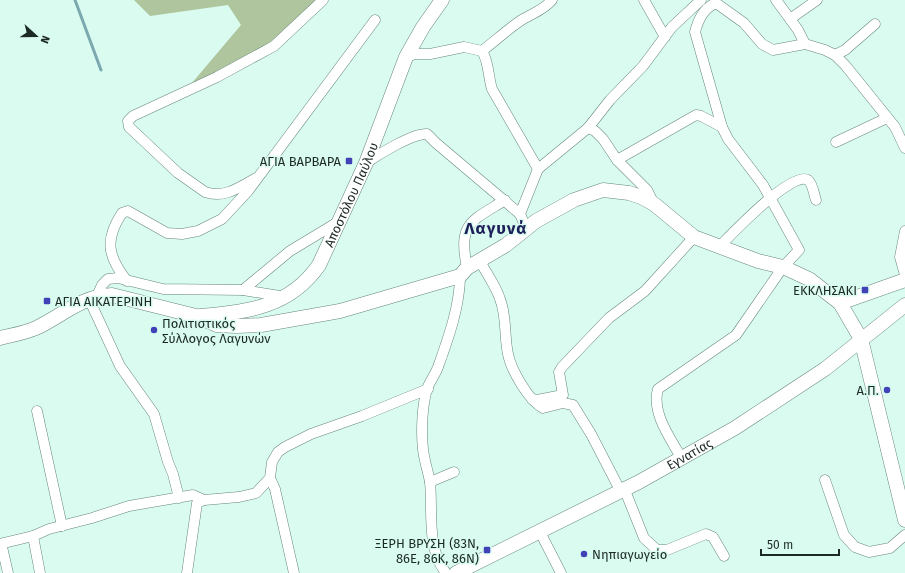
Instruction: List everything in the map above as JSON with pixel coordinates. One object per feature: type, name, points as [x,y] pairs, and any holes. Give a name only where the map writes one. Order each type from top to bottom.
[{"type":"street","points":[[260,176],[227,194],[212,195],[205,192],[164,161],[129,127],[128,121],[132,116],[217,77],[274,46],[323,0]]},
{"type":"street","name":"Αποστόλου Παύλου","points":[[196,316],[228,314],[286,298],[309,279],[319,265],[366,163],[406,57],[423,27],[442,0]]},
{"type":"street","points":[[482,51],[506,31],[530,14],[540,10],[552,0]]},
{"type":"street","points":[[644,0],[665,37]]},
{"type":"street","points":[[520,214],[538,168],[588,128],[610,100],[643,66],[672,27],[701,0]]},
{"type":"street","points":[[722,0],[727,13]]},
{"type":"street","points":[[776,0],[798,30],[805,44]]},
{"type":"street","points":[[790,19],[817,0]]},
{"type":"street","points":[[696,32],[698,22],[710,6],[716,3],[727,13],[744,23],[762,44],[773,50],[805,44],[825,50],[835,55],[845,65],[895,127],[904,142]]},
{"type":"street","points":[[682,459],[657,409],[655,398],[658,389],[736,335],[783,267],[799,250],[763,185],[728,140],[722,127],[696,32],[685,15]]},
{"type":"street","points":[[127,281],[114,263],[110,246],[111,233],[122,213],[128,211],[167,232],[182,234],[198,231],[222,219],[238,203],[260,176],[376,20]]},
{"type":"street","points":[[835,55],[845,50],[875,24]]},
{"type":"street","points":[[406,57],[415,54],[430,54],[464,47],[482,51],[487,59],[487,74],[492,89],[538,168]]},
{"type":"street","points":[[617,160],[696,115],[722,127]]},
{"type":"street","points":[[836,142],[887,118]]},
{"type":"street","points":[[588,128],[595,131],[603,139],[617,160],[647,190],[654,204]]},
{"type":"street","points":[[366,163],[391,147],[402,144],[421,134],[427,134],[520,214],[526,228]]},
{"type":"street","points":[[719,247],[769,198],[801,179],[807,180],[811,183],[816,200]]},
{"type":"street","points":[[0,338],[36,328],[64,311],[93,297],[112,295],[196,316],[217,324],[236,326],[261,325],[340,311],[464,272],[506,245],[526,228],[574,200],[603,190],[629,193],[654,204],[694,237],[758,261],[783,267],[809,279],[840,303],[861,339],[903,501],[905,520]]},
{"type":"street","points":[[446,573],[439,562],[434,547],[430,482],[423,450],[424,408],[428,389],[438,368],[450,329],[460,290],[464,272],[465,232],[471,221],[504,200]]},
{"type":"street","points":[[242,290],[290,251],[338,222]]},
{"type":"street","points":[[905,231],[900,257],[905,275]]},
{"type":"street","points":[[694,237],[645,291],[609,318],[559,372],[563,399],[578,411],[622,489],[644,538],[657,550],[667,550],[706,534],[713,537],[724,556]]},
{"type":"street","points":[[480,261],[500,298],[504,314],[508,356],[532,399],[543,408],[563,399]]},
{"type":"street","points":[[93,297],[108,279],[118,278],[163,289],[242,290],[286,298]]},
{"type":"street","points":[[840,303],[905,280]]},
{"type":"street","points":[[93,297],[120,366],[154,414],[168,462],[174,474],[179,498]]},
{"type":"street","name":"Εγνατίας","points":[[456,573],[540,532],[682,459],[735,428],[825,369],[905,305]]},
{"type":"street","points":[[294,573],[275,489],[270,478],[272,462],[278,452],[291,443],[311,434],[362,416],[428,389]]},
{"type":"street","points":[[37,412],[62,526]]},
{"type":"street","points":[[430,482],[454,472]]},
{"type":"street","points":[[187,573],[197,503],[204,500],[239,497],[256,493],[270,478]]},
{"type":"street","points":[[825,480],[844,535],[855,547],[869,552],[890,548],[905,535]]},
{"type":"street","points":[[8,573],[0,544],[33,536],[49,529],[92,518],[117,509],[193,495],[204,500]]},
{"type":"street","points":[[540,532],[561,573]]},
{"type":"street","points":[[33,536],[40,573]]},
{"type":"green space","points":[[134,0],[317,0],[269,43],[186,90],[241,25],[228,5],[150,16]]},
{"type":"waterway","points":[[75,0],[101,70]]},
{"type":"place","name":"ΑΓΙΑ ΒΑΡΒΑΡΑ","points":[[349,161]]},
{"type":"place","name":"ΕΚΚΛΗΣΑΚΙ","points":[[865,290]]},
{"type":"place","name":"ΑΓΙΑ ΑΙΚΑΤΕΡΙΝΗ","points":[[47,301]]},
{"type":"place","name":"Πολιτιστικός Σύλλογος Λαγυνών","points":[[154,330]]},
{"type":"place","name":"Α.Π.","points":[[887,390]]},
{"type":"place","name":"ΞΕΡΗ ΒΡΥΣΗ (83Ν, 86Ε, 86Κ, 86Ν)","points":[[487,550]]},
{"type":"place","name":"Νηπιαγωγείο","points":[[584,554]]},
{"type":"district","name":"Λαγυνά","points":[[496,228]]}]
